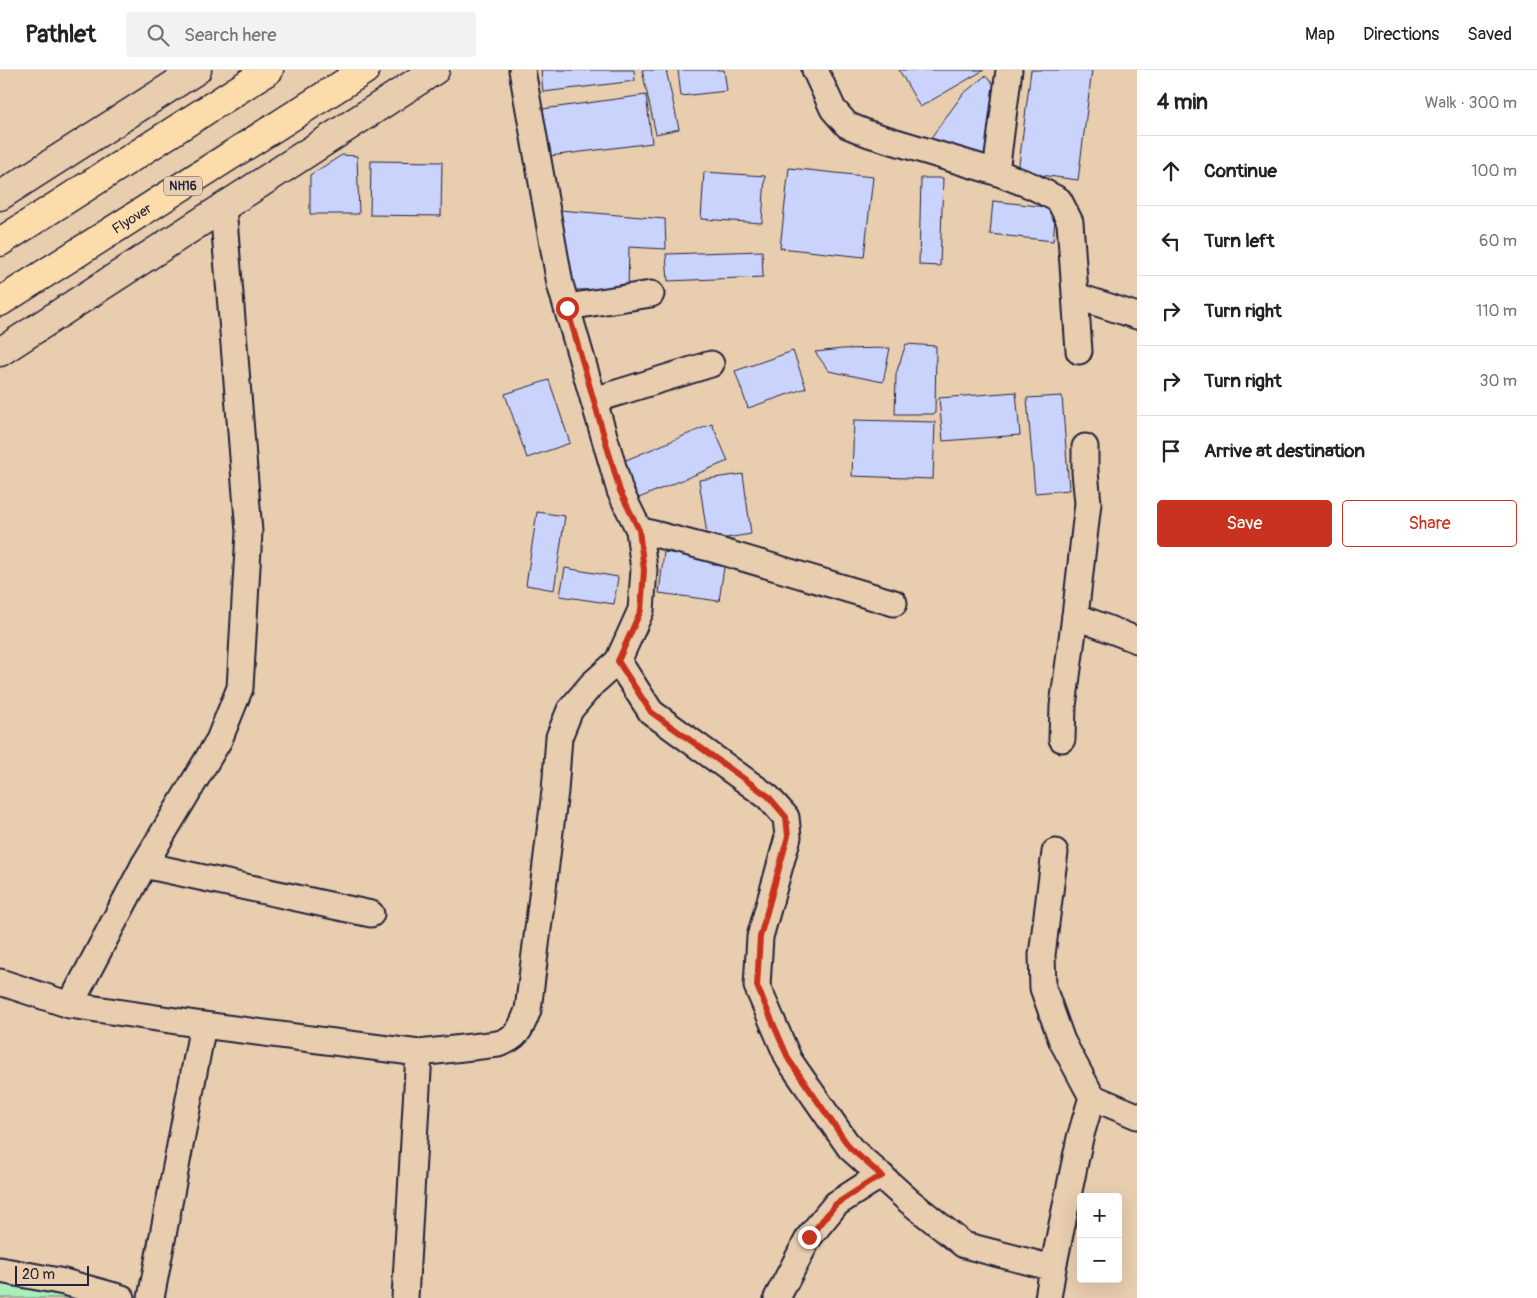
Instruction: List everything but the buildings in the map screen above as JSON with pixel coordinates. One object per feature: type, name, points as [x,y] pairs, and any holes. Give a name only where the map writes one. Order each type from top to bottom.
[{"type":"highway","points":[[0,242],[269,70]]},
{"type":"highway","name":"Flyover","points":[[0,302],[365,70]]},
{"type":"street","points":[[0,196],[197,70]]},
{"type":"street","points":[[0,352],[435,70]]},
{"type":"street","points":[[0,982],[70,1005],[203,1025],[419,1053],[498,1044],[510,1040],[521,1028],[528,1010],[555,791],[559,737],[570,710],[592,684],[618,661],[641,610],[644,570],[639,530],[620,491],[560,284],[522,70]]},
{"type":"street","points":[[815,70],[833,109],[847,125],[869,134],[996,172],[1032,186],[1059,200],[1070,222],[1079,351]]},
{"type":"street","points":[[996,172],[1010,70]]},
{"type":"street","points":[[70,1005],[144,865],[219,740],[240,688],[249,532],[223,207]]},
{"type":"street","points":[[567,308],[651,294]]},
{"type":"street","points":[[1076,296],[1137,316]]},
{"type":"street","points":[[594,400],[711,364]]},
{"type":"street","points":[[1062,739],[1063,706],[1088,503],[1085,447]]},
{"type":"street","points":[[639,530],[716,550],[894,604]]},
{"type":"street","points":[[1075,616],[1137,640]]},
{"type":"street","points":[[618,661],[651,712],[768,796],[786,817],[788,836],[760,937],[757,986],[789,1060],[850,1148],[909,1201],[964,1245],[1053,1268]]},
{"type":"street","points":[[1055,852],[1042,955],[1043,988],[1051,1014],[1062,1042],[1092,1097],[1137,1116]]},
{"type":"street","points":[[144,865],[371,914]]},
{"type":"street","points":[[151,1298],[203,1025]]},
{"type":"street","points":[[405,1298],[419,1053]]},
{"type":"street","points":[[1048,1298],[1080,1138],[1092,1097]]},
{"type":"street","points":[[777,1298],[809,1237],[836,1204],[882,1176]]},
{"type":"street","points":[[0,1270],[64,1282],[122,1298]]},
{"type":"green space","points":[[0,1276],[88,1298],[0,1298]]},
{"type":"route","points":[[567,308],[620,491],[639,530],[644,570],[641,610],[618,661],[651,712],[768,796],[786,817],[788,836],[760,937],[757,986],[789,1060],[850,1148],[882,1176],[836,1204],[809,1237]]}]
